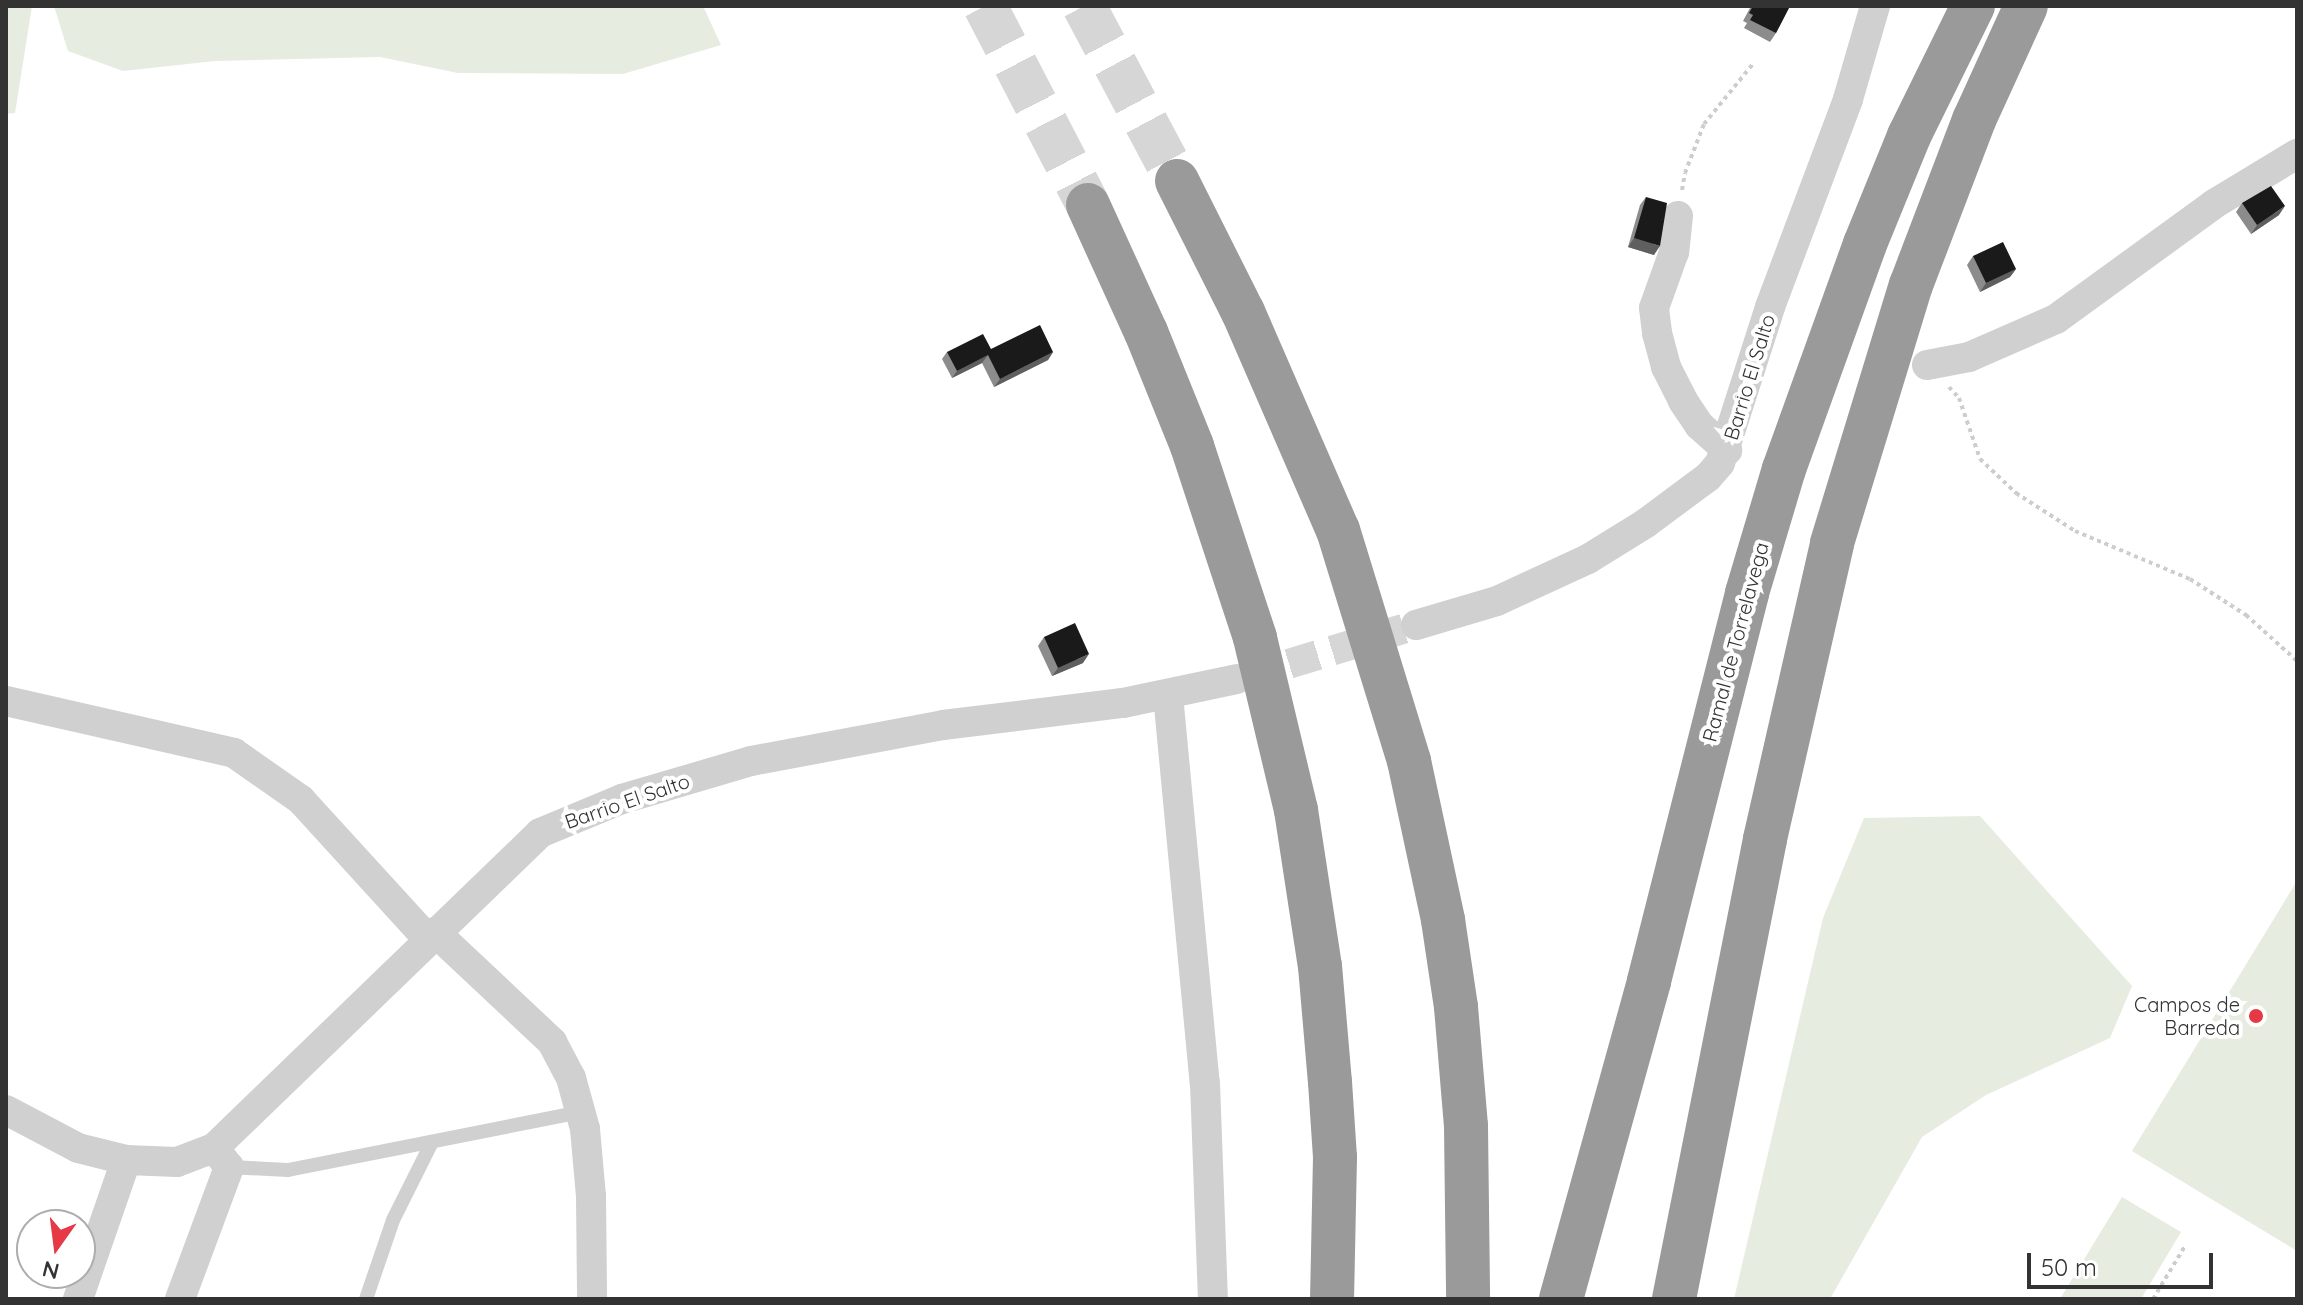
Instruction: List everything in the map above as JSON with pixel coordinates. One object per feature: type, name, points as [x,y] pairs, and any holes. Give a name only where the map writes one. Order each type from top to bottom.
[{"type":"highway","name":"Ramal de Torrelavega","points":[[1561,1299],[1649,981],[1747,593],[1784,469],[1865,244],[1909,136],[1973,6]]},
{"type":"highway","points":[[1674,1299],[1765,839],[1832,543],[1876,394],[1933,226],[1974,120],[2026,6]]},
{"type":"highway","points":[[1177,181],[1255,338],[1338,530],[1409,761],[1443,920],[1456,1007],[1466,1126],[1468,1299]]},
{"type":"highway","points":[[1088,205],[1146,332],[1192,446],[1255,638],[1292,794],[1320,966],[1330,1082],[1335,1157],[1332,1299]]},
{"type":"street","name":"Barrio El Salto","points":[[1416,625],[1497,601],[1588,559],[1646,523],[1708,477],[1727,450],[1770,307],[1848,99],[1875,6]]},
{"type":"street","points":[[1927,365],[1969,357],[2056,319],[2214,204],[2297,154]]},
{"type":"street","points":[[1678,216],[1674,252],[1654,308],[1657,333],[1666,367],[1683,401],[1699,425],[1727,450]]},
{"type":"street","name":"Barrio El Salto","points":[[6,1110],[78,1148],[126,1160],[177,1162],[222,1158],[431,936],[540,833],[622,799],[751,761],[943,725],[1168,695],[1237,679]]},
{"type":"street","points":[[1168,695],[1205,1083],[1213,1299]]},
{"type":"street","points":[[6,701],[234,753],[301,800],[431,936],[552,1042],[571,1078],[580,1112],[591,1196],[592,1299]]},
{"type":"street","points":[[180,1299],[222,1158]]},
{"type":"street","points":[[78,1299],[126,1160]]},
{"type":"lane","points":[[222,1158],[288,1170],[580,1112]]},
{"type":"lane","points":[[366,1299],[393,1220],[432,1142]]},
{"type":"path","points":[[1678,216],[1685,173],[1704,124],[1753,64]]},
{"type":"path","points":[[1927,365],[1959,398],[1980,459],[2016,493],[2075,531],[2190,579],[2246,615],[2297,661]]},
{"type":"path","points":[[2153,1299],[2185,1246]]},
{"type":"shaded area","points":[[6,6],[32,6],[15,113],[6,114]]},
{"type":"shaded area","points":[[54,6],[703,6],[721,45],[623,74],[458,73],[380,57],[215,61],[123,71],[68,51]]},
{"type":"shaded area","points":[[1980,816],[2132,986],[2110,1038],[1986,1095],[1922,1137],[1830,1299],[1734,1299],[1823,918],[1864,818]]},
{"type":"shaded area","name":"Campos de Barreda","points":[[2297,881],[2297,1251],[2132,1151]]},
{"type":"shaded area","points":[[2122,1197],[2181,1232],[2141,1299],[2060,1299]]},
{"type":"building","points":[[1753,6],[1790,6],[1776,33],[1750,20],[1753,15],[1749,13]]},
{"type":"building","points":[[2271,186],[2285,206],[2257,225],[2242,203]]},
{"type":"building","points":[[1646,197],[1667,203],[1660,246],[1634,238]]},
{"type":"building","points":[[2003,242],[2016,269],[1986,283],[1973,256]]},
{"type":"building","points":[[1040,325],[1053,352],[1000,379],[988,355],[957,371],[947,352],[983,334],[991,349]]},
{"type":"building","points":[[1075,623],[1089,654],[1058,668],[1044,637]]},
{"type":"tunnel","points":[[985,6],[1088,205]]},
{"type":"tunnel","points":[[1084,6],[1177,181]]},
{"type":"tunnel","points":[[1246,677],[1416,625]]},
{"type":"place","name":"Campos de Barreda","points":[[2256,1016]]}]
